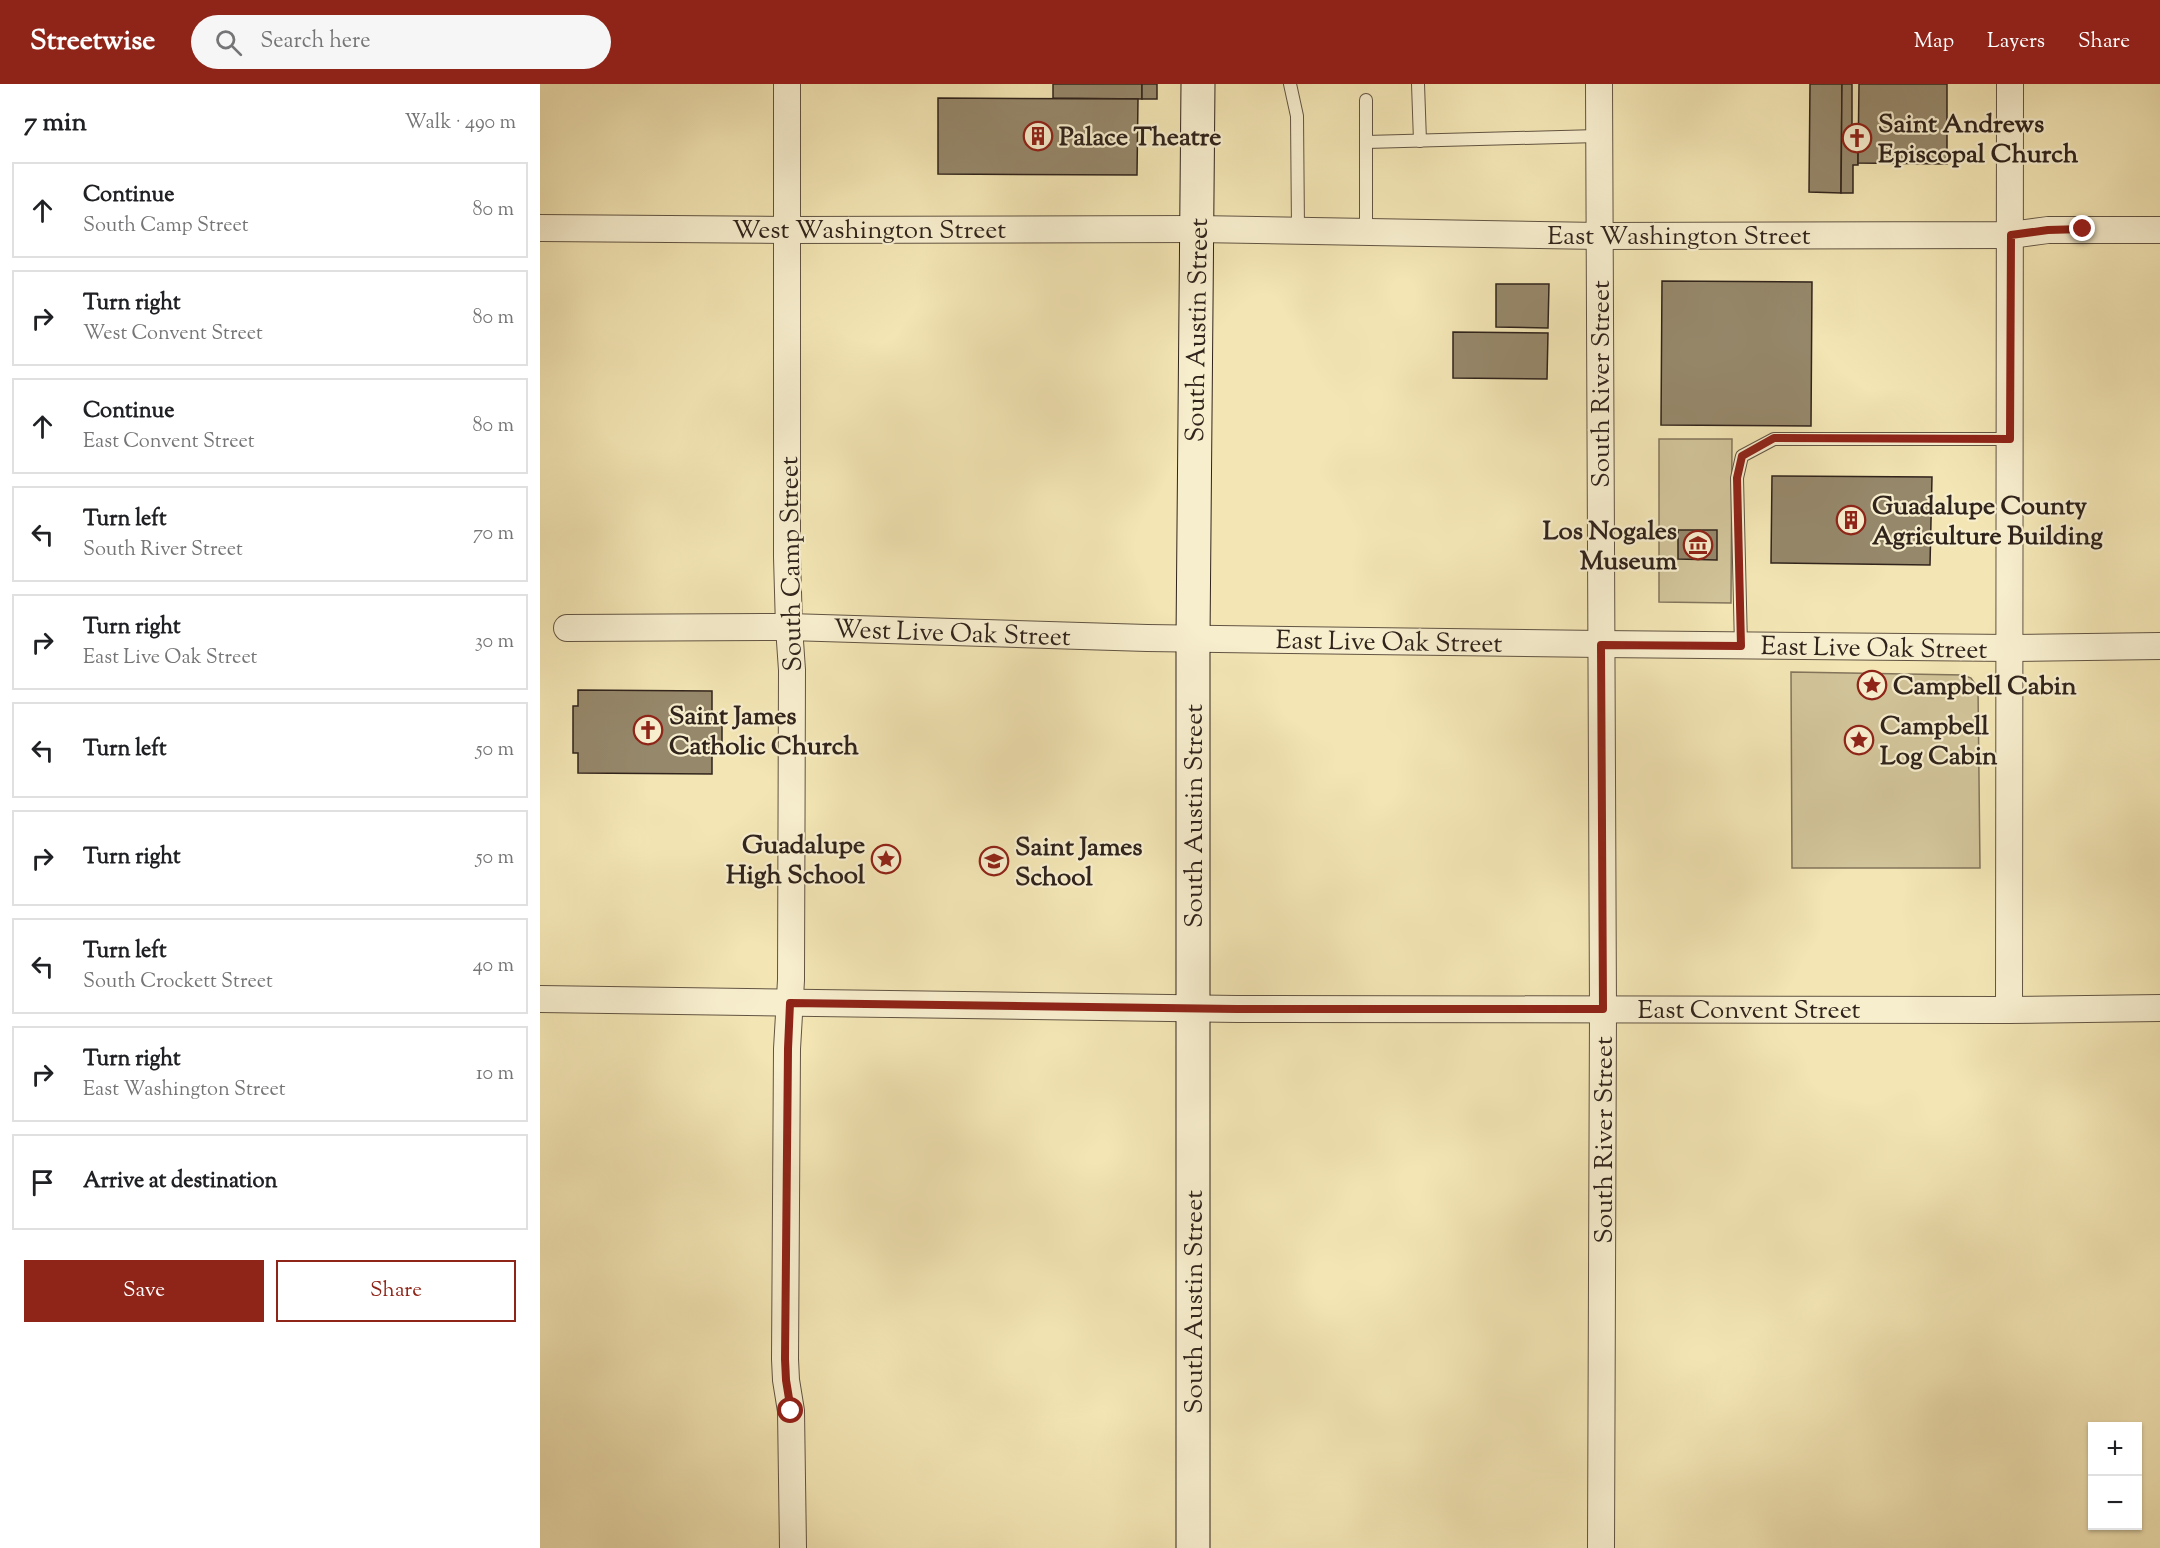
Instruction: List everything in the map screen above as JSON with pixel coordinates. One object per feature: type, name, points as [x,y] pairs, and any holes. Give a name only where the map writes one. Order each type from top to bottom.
[{"type":"main road","name":"South Austin Street","points":[[1193,1548],[1193,638],[1198,84]]},
{"type":"street","name":"South Camp Street","points":[[788,84],[789,627],[792,670],[785,1359],[791,1411],[793,1548]]},
{"type":"street","name":"South River Street","points":[[1599,84],[1603,1009],[1601,1548]]},
{"type":"street","points":[[2009,1010],[2010,84]]},
{"type":"street","name":"West Washington Street","points":[[540,228],[1197,229]]},
{"type":"street","name":"East Washington Street","points":[[1197,229],[1599,236],[2011,235],[2048,230],[2160,230]]},
{"type":"street","name":"West Live Oak Street","points":[[567,628],[789,627],[1193,638]]},
{"type":"street","name":"East Live Oak Street","points":[[1193,638],[1601,645],[2010,648],[2160,646]]},
{"type":"street","name":"East Convent Street","points":[[540,999],[1194,1007],[2009,1010],[2160,1008]]},
{"type":"lane","points":[[1290,84],[1297,116],[1298,230]]},
{"type":"lane","points":[[1418,84],[1420,141]]},
{"type":"lane","points":[[1366,100],[1366,232]]},
{"type":"lane","points":[[1366,142],[1598,136]]},
{"type":"lane","points":[[1741,646],[1737,478],[1742,456],[1774,438],[2010,439]]},
{"type":"shaded area","points":[[1659,439],[1732,439],[1731,603],[1659,602]]},
{"type":"shaded area","points":[[1791,672],[1963,675],[1971,678],[1978,688],[1980,868],[1792,868]]},
{"type":"building","points":[[1053,84],[1142,84],[1142,99],[1053,98]]},
{"type":"building","points":[[1142,84],[1157,84],[1157,99],[1142,99]]},
{"type":"building","points":[[1810,84],[1842,84],[1841,193],[1809,192]]},
{"type":"building","points":[[1842,84],[1852,84],[1852,145],[1858,144],[1858,165],[1853,165],[1853,193],[1841,193]]},
{"type":"building","points":[[1859,84],[1947,84],[1947,164],[1858,163]]},
{"type":"building","name":"Palace Theatre","points":[[938,98],[1138,99],[1137,175],[938,174]]},
{"type":"building","points":[[1662,281],[1812,282],[1811,426],[1661,425]]},
{"type":"building","points":[[1496,284],[1549,284],[1548,328],[1496,327]]},
{"type":"building","points":[[1453,332],[1548,333],[1547,379],[1453,378]]},
{"type":"building","name":"Guadalupe County Agriculture Building","points":[[1772,476],[1932,477],[1930,565],[1771,563]]},
{"type":"building","name":"Los Nogales Museum","points":[[1678,530],[1717,530],[1717,560],[1678,559]]},
{"type":"building","name":"Saint James Catholic Church","points":[[578,690],[712,691],[712,713],[722,713],[722,747],[712,747],[712,774],[578,773],[578,753],[573,753],[573,706],[578,706]]},
{"type":"place","name":"Palace Theatre","points":[[1038,136]]},
{"type":"place","name":"Saint Andrews Episcopal Church","points":[[1857,138]]},
{"type":"place","name":"Guadalupe County Agriculture Building","points":[[1851,520]]},
{"type":"place","name":"Los Nogales Museum","points":[[1698,545]]},
{"type":"place","name":"Campbell Cabin","points":[[1872,685]]},
{"type":"place","name":"Saint James Catholic Church","points":[[648,730]]},
{"type":"place","name":"Campbell Log Cabin","points":[[1859,740]]},
{"type":"place","name":"Guadalupe High School","points":[[886,859]]},
{"type":"place","name":"Saint James School","points":[[994,861]]},
{"type":"route","points":[[791,1411],[785,1359],[790,1003],[1237,1009],[1603,1009],[1601,645],[1741,646],[1737,478],[1742,456],[1774,438],[2010,439],[2011,235],[2048,230],[2083,229]]}]
